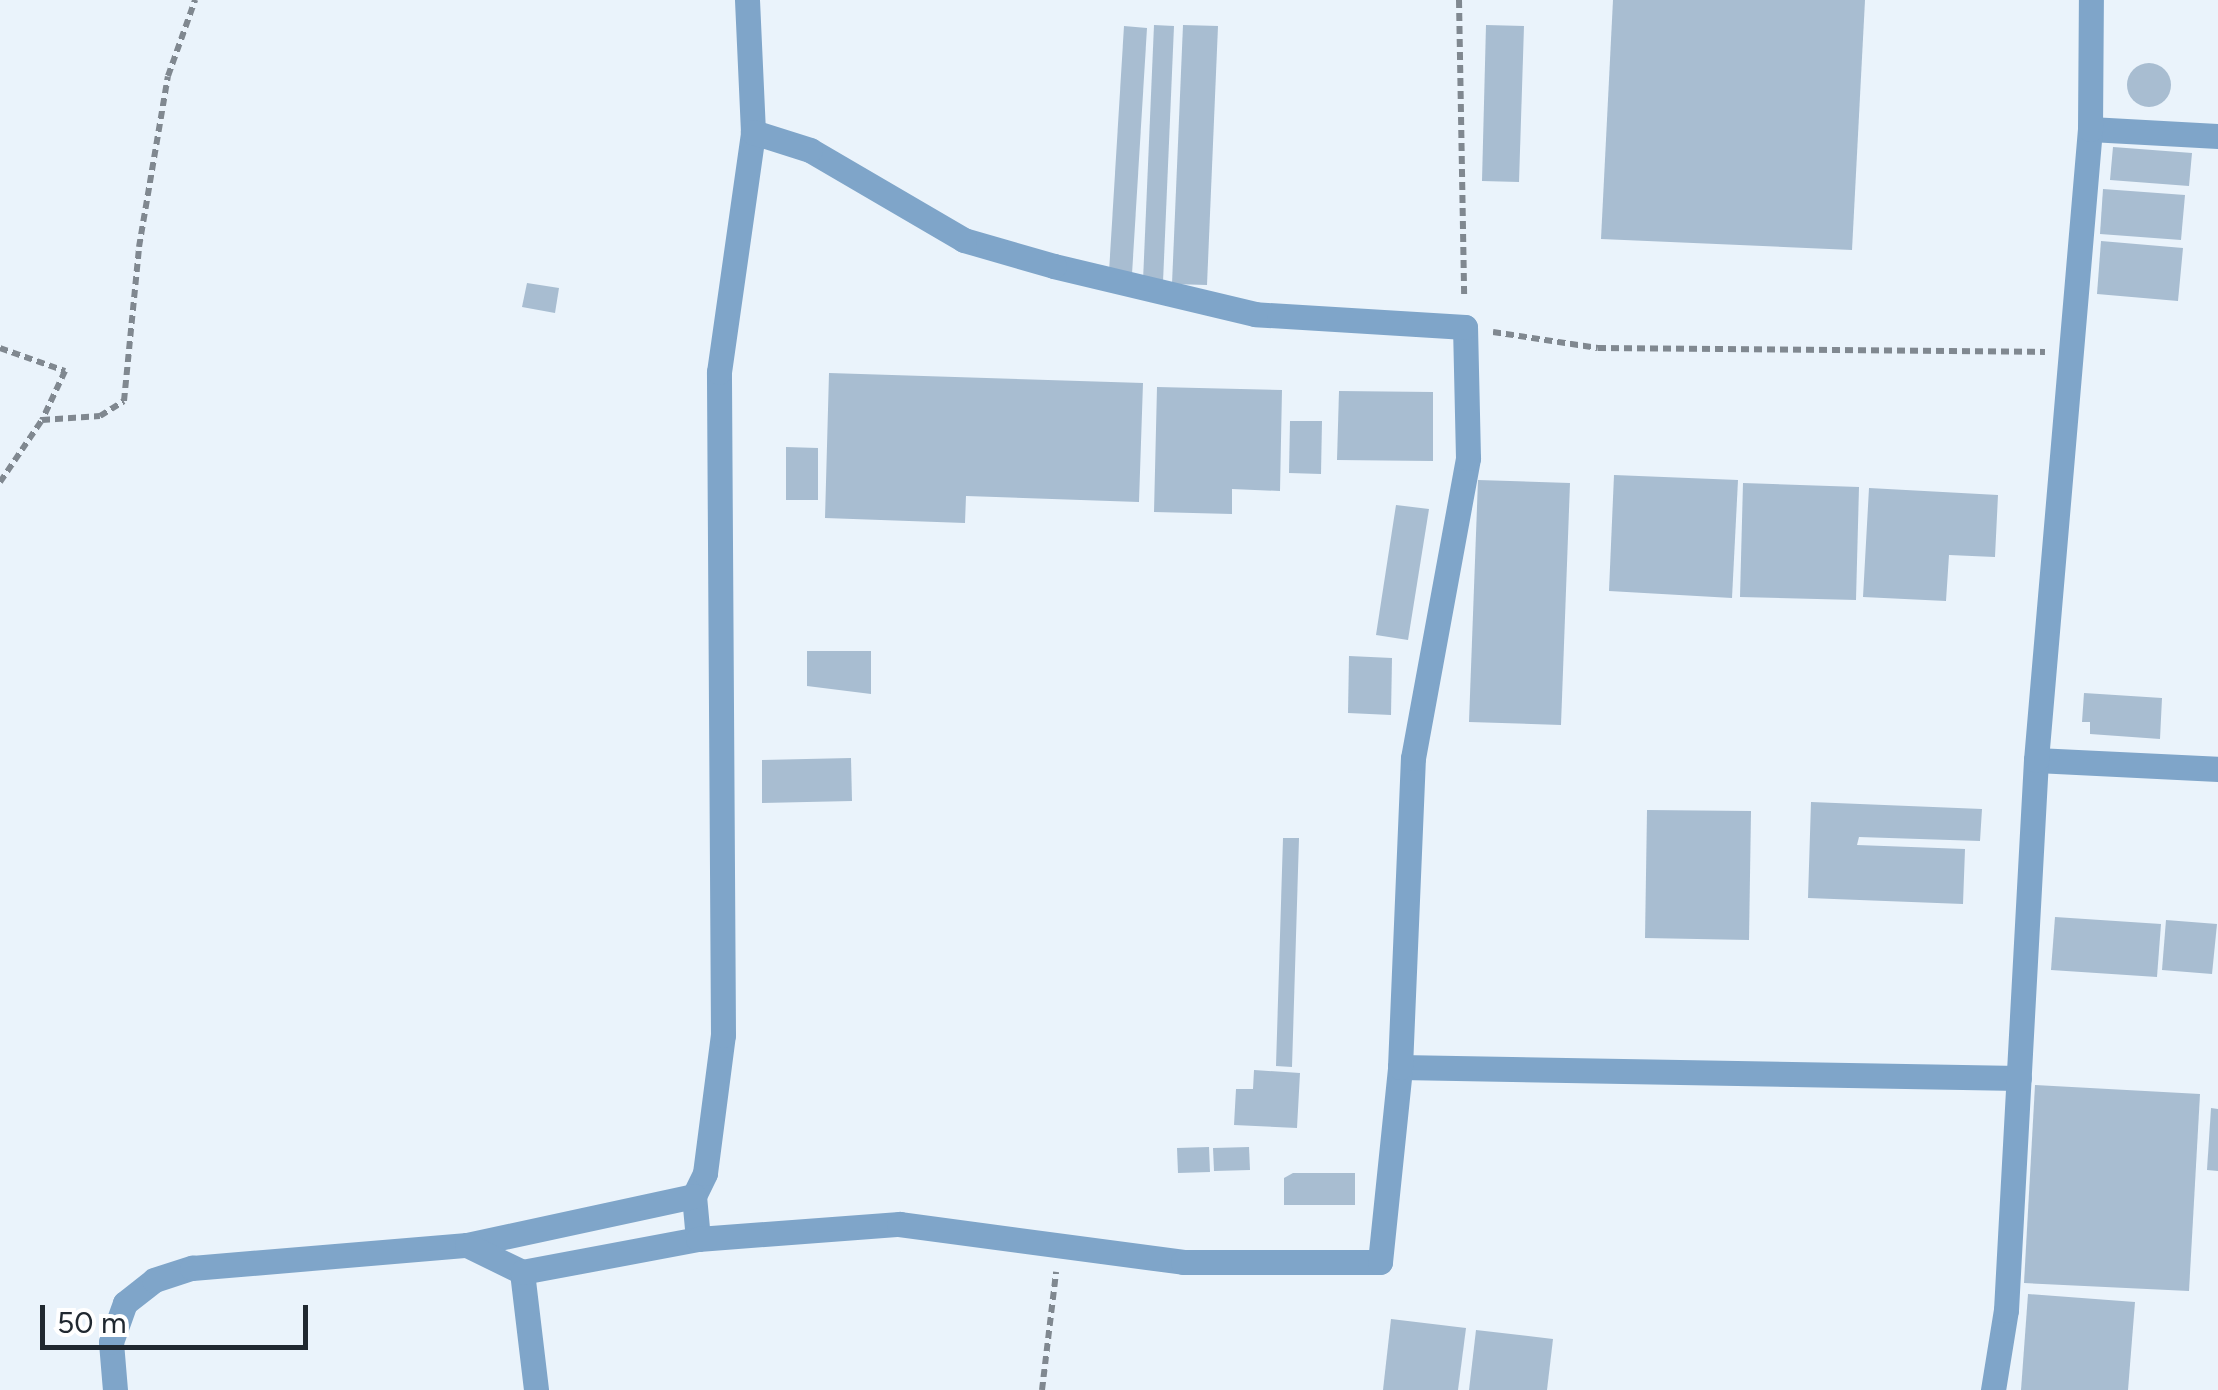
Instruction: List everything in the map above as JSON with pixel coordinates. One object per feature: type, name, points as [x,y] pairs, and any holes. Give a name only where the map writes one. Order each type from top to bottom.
[{"type":"street","points":[[698,1239],[694,1196],[705,1173],[723,1035],[719,372],[753,132],[747,0]]},
{"type":"street","points":[[1993,1390],[2006,1310],[2036,760],[2090,129],[2092,0]]},
{"type":"street","points":[[2090,129],[2218,136]]},
{"type":"street","points":[[466,1245],[522,1272],[698,1239],[899,1224],[1183,1262],[1380,1262],[1400,1067],[1414,758],[1468,458],[1464,327],[1255,314],[1054,266],[964,240],[810,150],[753,132]]},
{"type":"street","points":[[2036,760],[2218,769]]},
{"type":"street","points":[[1400,1067],[2019,1078]]},
{"type":"street","points":[[115,1390],[111,1342],[125,1303],[154,1280],[192,1268],[466,1245],[694,1196]]},
{"type":"street","points":[[522,1272],[536,1390]]},
{"type":"path","points":[[42,420],[100,416],[124,401],[138,248],[165,95],[195,0]]},
{"type":"path","points":[[1460,0],[1464,327],[1598,348],[2070,352]]},
{"type":"path","points":[[0,348],[65,371],[42,420],[0,482]]},
{"type":"path","points":[[1042,1390],[1059,1246]]},
{"type":"building","points":[[1613,0],[1865,0],[1852,250],[1601,239]]},
{"type":"building","points":[[1154,25],[1174,26],[1163,282],[1143,281]]},
{"type":"building","points":[[1183,25],[1218,26],[1207,285],[1172,284]]},
{"type":"building","points":[[1486,25],[1524,26],[1519,182],[1482,181]]},
{"type":"building","points":[[1124,26],[1147,28],[1132,274],[1109,272]]},
{"type":"building","points":[[2149,63],[2165,69],[2171,85],[2165,101],[2149,107],[2133,101],[2127,85],[2133,69]]},
{"type":"building","points":[[2113,147],[2192,153],[2189,186],[2110,180]]},
{"type":"building","points":[[2103,189],[2185,195],[2181,240],[2100,234]]},
{"type":"building","points":[[2101,241],[2183,248],[2178,301],[2097,294]]},
{"type":"building","points":[[527,283],[559,288],[555,313],[522,307]]},
{"type":"building","points":[[829,373],[1143,383],[1139,502],[966,496],[965,523],[825,518]]},
{"type":"building","points":[[1157,387],[1282,390],[1280,491],[1232,489],[1232,514],[1154,512]]},
{"type":"building","points":[[1339,391],[1433,392],[1433,461],[1337,460]]},
{"type":"building","points":[[1290,421],[1322,421],[1321,474],[1289,473]]},
{"type":"building","points":[[786,447],[818,448],[818,500],[786,500]]},
{"type":"building","points":[[1614,475],[1738,480],[1732,598],[1609,591]]},
{"type":"building","points":[[1478,480],[1570,483],[1561,725],[1469,722]]},
{"type":"building","points":[[1743,483],[1859,487],[1856,600],[1740,597]]},
{"type":"building","points":[[1869,488],[1998,495],[1995,557],[1949,555],[1946,601],[1863,597]]},
{"type":"building","points":[[1396,505],[1429,509],[1408,640],[1376,635]]},
{"type":"building","points":[[807,651],[871,651],[871,694],[807,686]]},
{"type":"building","points":[[1349,656],[1392,658],[1391,715],[1348,713]]},
{"type":"building","points":[[2084,693],[2162,698],[2160,739],[2090,734],[2090,722],[2082,722]]},
{"type":"building","points":[[851,758],[852,801],[762,803],[762,760]]},
{"type":"building","points":[[1811,802],[1982,809],[1980,841],[1859,837],[1857,845],[1965,849],[1963,904],[1808,898]]},
{"type":"building","points":[[1647,810],[1751,811],[1749,940],[1645,938]]},
{"type":"building","points":[[1283,838],[1299,838],[1292,1067],[1276,1066]]},
{"type":"building","points":[[2055,917],[2161,924],[2157,977],[2051,970]]},
{"type":"building","points":[[2166,920],[2217,924],[2212,974],[2162,970]]},
{"type":"building","points":[[1254,1070],[1300,1073],[1297,1128],[1234,1125],[1236,1089],[1253,1089]]},
{"type":"building","points":[[2035,1085],[2200,1094],[2189,1291],[2024,1283]]},
{"type":"building","points":[[2211,1108],[2218,1109],[2218,1171],[2207,1170]]},
{"type":"building","points":[[1209,1147],[1210,1172],[1178,1173],[1177,1148]]},
{"type":"building","points":[[1249,1147],[1250,1170],[1214,1171],[1213,1148]]},
{"type":"building","points":[[1293,1173],[1355,1173],[1355,1205],[1284,1205],[1284,1178]]},
{"type":"building","points":[[2028,1294],[2135,1302],[2128,1390],[2021,1390]]},
{"type":"building","points":[[1391,1319],[1466,1328],[1458,1390],[1383,1390]]},
{"type":"building","points":[[1476,1330],[1553,1339],[1547,1390],[1469,1390]]}]
